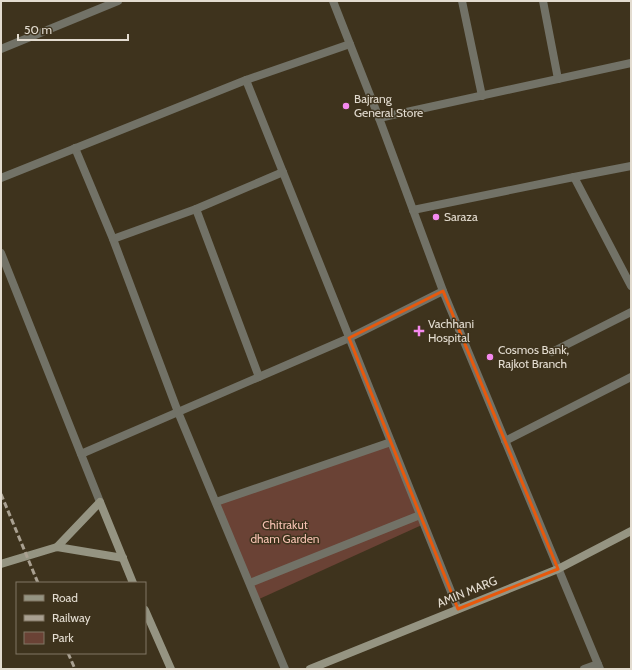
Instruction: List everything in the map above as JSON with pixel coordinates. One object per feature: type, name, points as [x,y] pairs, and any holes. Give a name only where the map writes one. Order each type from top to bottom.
[{"type":"main road","points":[[57,547],[100,502],[133,582]]},
{"type":"main road","name":"AMIN MARG","points":[[310,669],[558,569],[631,531]]},
{"type":"main road","points":[[1,564],[57,547],[122,558]]},
{"type":"main road","points":[[146,612],[171,669]]},
{"type":"street","points":[[1,49],[118,1]]},
{"type":"street","points":[[333,1],[379,118],[443,291],[599,666],[584,669]]},
{"type":"street","points":[[462,1],[482,96]]},
{"type":"street","points":[[543,1],[558,79]]},
{"type":"street","points":[[1,178],[246,80],[350,44]]},
{"type":"street","points":[[379,118],[631,63]]},
{"type":"street","points":[[246,80],[458,609]]},
{"type":"street","points":[[75,148],[114,239],[178,412],[286,669]]},
{"type":"street","points":[[413,210],[631,166]]},
{"type":"street","points":[[114,239],[196,209],[282,172]]},
{"type":"street","points":[[574,177],[631,286]]},
{"type":"street","points":[[196,209],[259,377]]},
{"type":"street","points":[[1,253],[100,502]]},
{"type":"street","points":[[81,454],[349,338],[443,291]]},
{"type":"street","points":[[552,352],[631,312]]},
{"type":"street","points":[[505,441],[631,377]]},
{"type":"street","points":[[216,502],[391,442]]},
{"type":"street","points":[[250,582],[420,515]]},
{"type":"highlighted area","points":[[443,291],[558,569],[458,609],[349,338]]},
{"type":"green space","name":"Chitrakut dham Garden","points":[[391,442],[424,524],[257,600],[216,502]]},
{"type":"railway","points":[[1,494],[38,582]]},
{"type":"railway","points":[[68,654],[75,669]]},
{"type":"place","name":"Bajrang General Store","points":[[346,106]]},
{"type":"place","name":"Saraza","points":[[436,217]]},
{"type":"place","name":"Vachhani Hospital","points":[[419,331]]},
{"type":"place","name":"Cosmos Bank, Rajkot Branch","points":[[490,357]]}]
